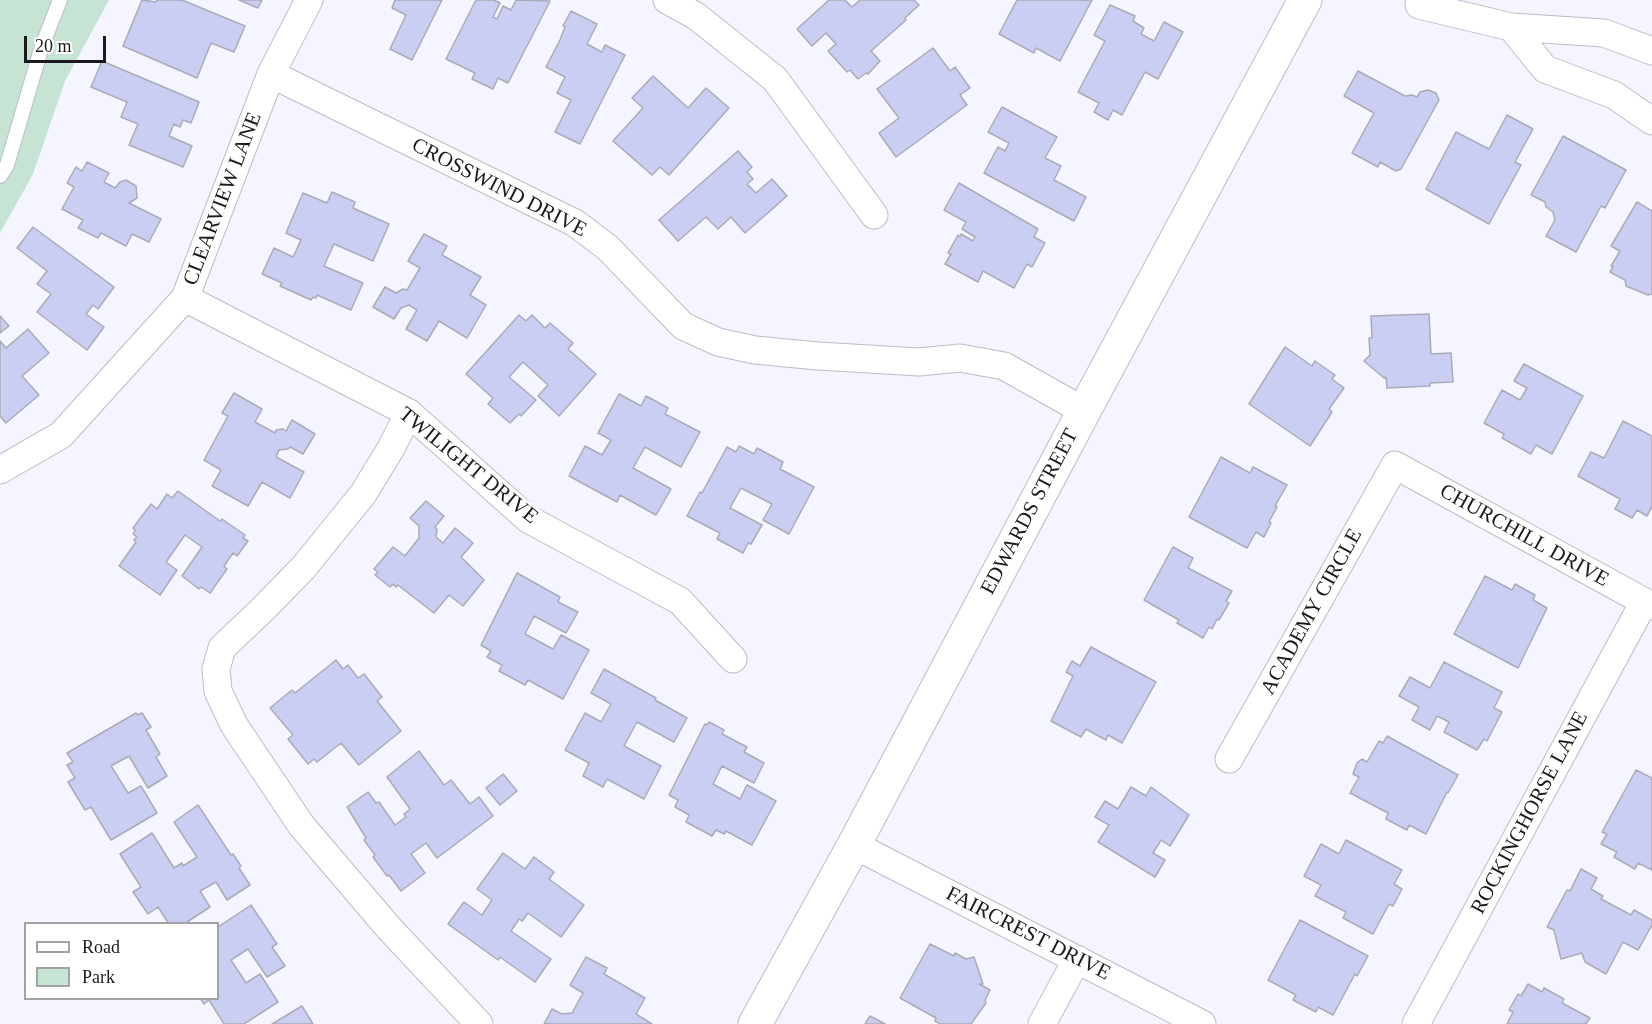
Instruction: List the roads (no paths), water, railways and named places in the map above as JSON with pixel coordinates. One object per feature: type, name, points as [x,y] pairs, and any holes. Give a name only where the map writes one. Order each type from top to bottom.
[{"type":"main road","name":"EDWARDS STREET","points":[[755,1024],[854,845],[1305,0]]},
{"type":"street","name":"CLEARVIEW LANE","points":[[0,470],[61,435],[185,298],[271,74],[309,0]]},
{"type":"street","points":[[667,0],[696,16],[775,79],[874,215]]},
{"type":"street","points":[[1419,5],[1510,27],[1604,33],[1652,51]]},
{"type":"street","points":[[1510,27],[1545,69],[1614,95],[1652,120]]},
{"type":"street","name":"CROSSWIND DRIVE","points":[[271,74],[575,223],[608,248],[683,326],[718,342],[755,350],[818,356],[919,362],[960,358],[1004,366],[1084,411]]},
{"type":"street","name":"TWILIGHT DRIVE","points":[[185,298],[409,413],[528,519],[680,601],[733,659]]},
{"type":"street","points":[[409,413],[363,494],[304,567],[222,648],[216,669],[218,691],[234,725],[301,825],[388,927],[479,1024]]},
{"type":"street","name":"CHURCHILL DRIVE","points":[[1395,465],[1648,604]]},
{"type":"street","name":"ACADEMY CIRCLE","points":[[1229,759],[1395,465]]},
{"type":"street","name":"ROCKINGHORSE LANE","points":[[1416,1024],[1648,604]]},
{"type":"street","name":"FAIRCREST DRIVE","points":[[854,845],[1202,1024]]},
{"type":"street","points":[[1042,1024],[1077,959]]},
{"type":"lane","points":[[0,176],[7,165],[42,46],[60,0]]}]
